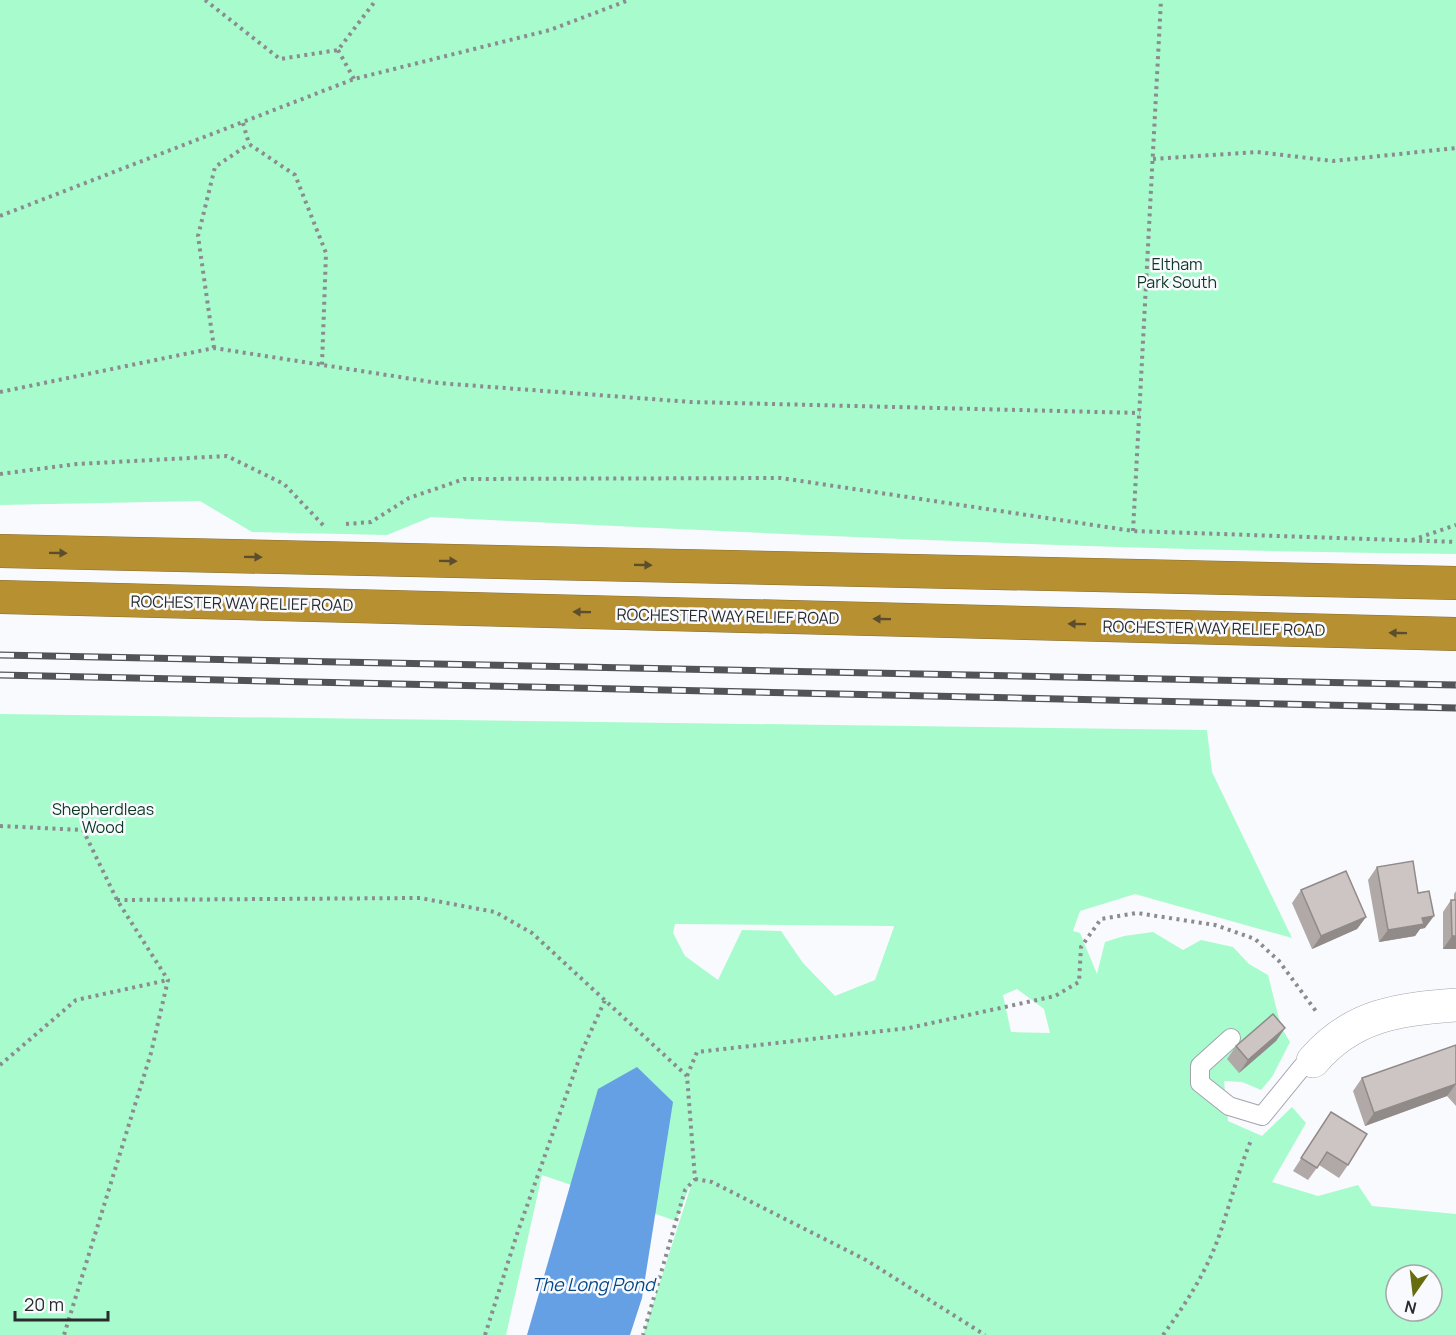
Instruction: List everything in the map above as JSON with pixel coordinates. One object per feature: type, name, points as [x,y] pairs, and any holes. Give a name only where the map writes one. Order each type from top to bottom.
[{"type":"highway","points":[[0,551],[1456,583]]},
{"type":"highway","name":"ROCHESTER WAY RELIEF ROAD","points":[[0,597],[1456,634]]},
{"type":"street","points":[[1313,1061],[1335,1038],[1371,1019],[1407,1008],[1456,1005]]},
{"type":"lane","points":[[1231,1038],[1200,1066],[1200,1083],[1229,1106],[1262,1116],[1302,1066],[1313,1061]]},
{"type":"path","points":[[205,0],[280,59],[338,50],[376,0]]},
{"type":"path","points":[[0,216],[354,79],[550,30],[629,0]]},
{"type":"path","points":[[1133,531],[1161,0]]},
{"type":"path","points":[[338,50],[354,79]]},
{"type":"path","points":[[243,123],[249,144],[295,175],[326,253],[322,365]]},
{"type":"path","points":[[214,348],[198,236],[215,167],[249,144]]},
{"type":"path","points":[[1153,159],[1257,152],[1333,161],[1456,148]]},
{"type":"path","points":[[0,392],[214,348],[438,383],[691,402],[1140,413]]},
{"type":"path","points":[[0,474],[77,464],[226,456],[284,484],[324,526],[333,525]]},
{"type":"path","points":[[343,524],[372,522],[410,498],[464,479],[781,478],[1133,531],[1456,542]]},
{"type":"path","points":[[1406,541],[1456,525]]},
{"type":"path","points":[[0,826],[83,830],[117,900],[168,980],[152,1053],[64,1335]]},
{"type":"path","points":[[117,900],[420,898],[495,912],[532,933],[687,1076]]},
{"type":"path","points":[[644,1335],[686,1190],[695,1179],[687,1076],[697,1052],[909,1028],[1055,996],[1079,982],[1081,947],[1101,919],[1137,913],[1215,925],[1255,939],[1279,961],[1335,1038]]},
{"type":"path","points":[[0,1065],[76,1000],[168,980]]},
{"type":"path","points":[[485,1335],[517,1234],[582,1051],[605,1000]]},
{"type":"path","points":[[1162,1335],[1199,1280],[1218,1240],[1241,1164],[1262,1116]]},
{"type":"path","points":[[695,1179],[712,1182],[866,1260],[985,1335]]},
{"type":"green space","name":"Eltham Park South","points":[[0,0],[1456,0],[1456,554],[1071,545],[431,517],[387,535],[252,532],[200,501],[0,505]]},
{"type":"green space","name":"Shepherdleas Wood","points":[[0,714],[1207,730],[1212,772],[1292,938],[1135,894],[1080,911],[1073,931],[1080,933],[1097,974],[1105,942],[1124,936],[1153,932],[1183,950],[1201,940],[1233,947],[1249,964],[1268,975],[1281,1027],[1290,1042],[1272,1077],[1261,1090],[1242,1082],[1224,1081],[1228,1121],[1262,1136],[1292,1107],[1306,1123],[1272,1182],[1318,1196],[1358,1185],[1372,1206],[1456,1214],[1456,1335],[643,1335],[696,1170],[676,1221],[542,1175],[506,1335],[0,1335]],"holes":[[[675,924],[893,926],[875,980],[835,996],[803,963],[781,931],[742,930],[718,980],[685,956],[673,933]],[[1017,989],[1044,1009],[1050,1033],[1011,1032],[1003,995]]]},
{"type":"water","name":"The Long Pond","points":[[637,1067],[673,1102],[642,1298],[630,1335],[527,1335],[598,1089]]},
{"type":"building","points":[[1413,861],[1418,893],[1429,891],[1434,916],[1422,918],[1424,924],[1388,930],[1377,867]]},
{"type":"building","points":[[1346,871],[1366,917],[1321,936],[1301,890]]},
{"type":"building","points":[[1451,900],[1456,900],[1456,936],[1452,936]]},
{"type":"building","points":[[1273,1014],[1285,1028],[1248,1060],[1236,1046]]},
{"type":"building","points":[[1456,1045],[1456,1084],[1374,1113],[1362,1078]]},
{"type":"building","points":[[1331,1112],[1367,1134],[1348,1165],[1327,1152],[1317,1168],[1301,1158]]},
{"type":"railway","points":[[0,655],[1456,685]]},
{"type":"railway","points":[[0,675],[1456,708]]}]
